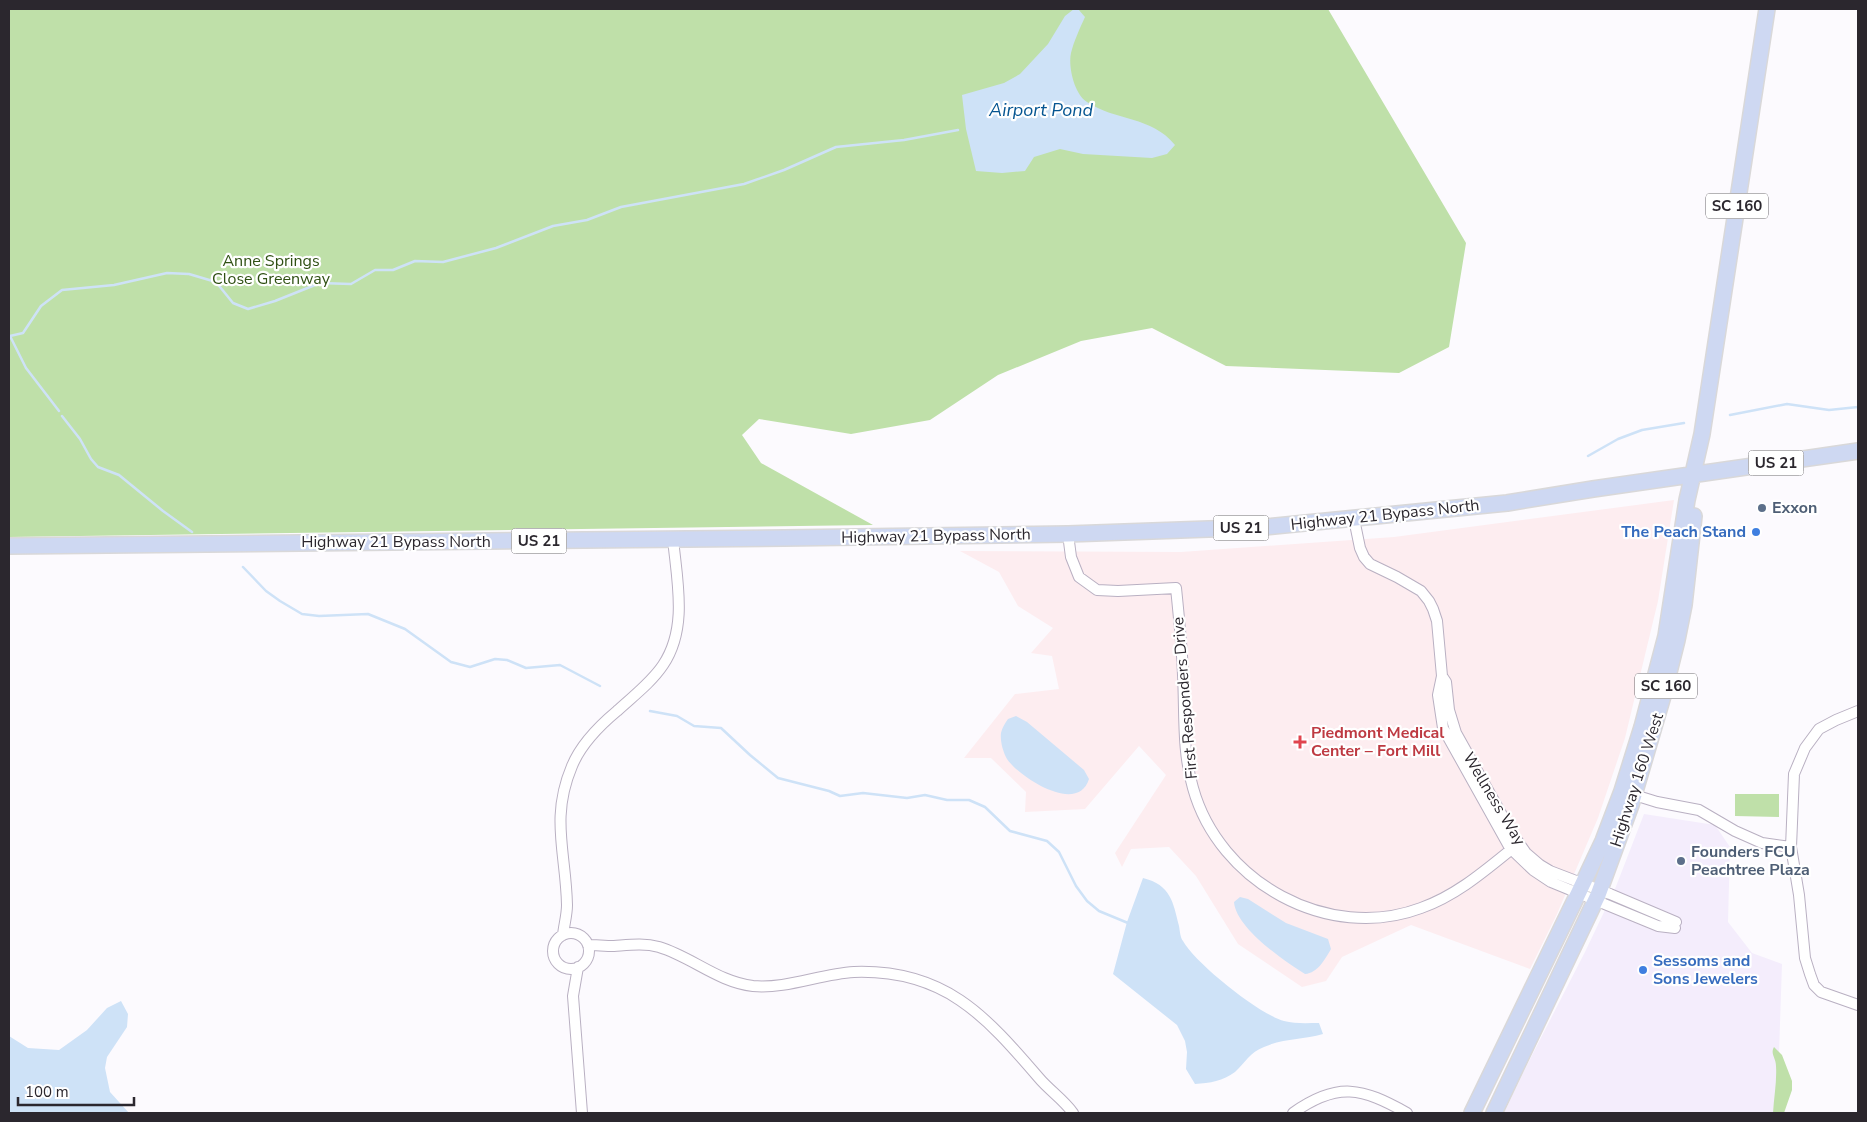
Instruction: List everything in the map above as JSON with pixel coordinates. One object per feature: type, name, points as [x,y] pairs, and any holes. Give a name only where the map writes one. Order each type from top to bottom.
[{"type":"main road","name":"SC 160","points":[[1694,475],[1702,434],[1767,9]]},
{"type":"main road","name":"Highway 21 Bypass North","points":[[9,546],[674,540],[1068,534],[1265,527],[1507,504],[1858,451]]},
{"type":"main road","name":"Highway 160 West","points":[[1494,1113],[1589,892],[1603,841],[1628,793],[1642,727],[1666,636],[1687,500],[1694,475]]},
{"type":"main road","name":"Highway 160 West","points":[[1472,1113],[1589,892]]},
{"type":"street","name":"Wellness Way","points":[[1354,519],[1364,558],[1370,564],[1421,591],[1429,600],[1437,622],[1442,676],[1446,682],[1448,710],[1460,750],[1515,847],[1540,865],[1589,892],[1676,925]]},
{"type":"street","name":"First Responders Drive","points":[[1068,534],[1071,557],[1079,577],[1097,590],[1118,591],[1176,588],[1183,674],[1185,736],[1193,789],[1202,814],[1218,840],[1243,870],[1266,888],[1289,901],[1334,914],[1362,917],[1397,915],[1420,909],[1457,891],[1515,847]]},
{"type":"street","points":[[574,934],[567,906],[559,819],[566,780],[572,764],[584,744],[604,722],[663,666],[673,646],[678,630],[679,609],[674,540]]},
{"type":"street","points":[[1858,711],[1818,729],[1805,748],[1794,774],[1792,847],[1805,958],[1814,985],[1822,992],[1858,1006]]},
{"type":"street","points":[[1628,793],[1657,802],[1699,810],[1735,831],[1762,843],[1792,847]]},
{"type":"street","points":[[563,935],[567,906]]},
{"type":"street","points":[[574,934],[580,936],[588,949],[585,962],[578,967],[570,969],[565,968],[556,961],[553,950],[558,939],[563,935],[574,934]]},
{"type":"street","points":[[588,949],[638,944],[659,947],[721,977],[752,986],[775,985],[852,972],[890,973],[922,981],[956,997],[976,1011],[995,1028],[1048,1088],[1074,1112]]},
{"type":"street","points":[[573,996],[578,967]]},
{"type":"street","points":[[565,968],[573,996],[582,1113]]},
{"type":"street","points":[[1293,1113],[1328,1093],[1353,1091],[1365,1093],[1385,1101],[1407,1113]]},
{"type":"shaded area","name":"Piedmont Medical Center – Fort Mill","points":[[1674,500],[1658,601],[1625,738],[1598,818],[1557,914],[1530,969],[1411,925],[1342,957],[1326,981],[1302,987],[1238,944],[1196,876],[1169,847],[1131,849],[1122,867],[1115,853],[1166,775],[1139,746],[1085,809],[1025,812],[1026,792],[991,758],[964,758],[1015,694],[1059,689],[1052,656],[1031,653],[1053,628],[1018,606],[999,572],[960,551],[1181,552],[1394,537]]},
{"type":"shaded area","points":[[1644,814],[1715,825],[1730,847],[1728,922],[1752,953],[1782,964],[1777,1113],[1504,1113],[1615,889]]},
{"type":"green space","name":"Anne Springs Close Greenway","points":[[9,9],[1328,9],[1466,243],[1449,347],[1399,373],[1226,366],[1152,328],[1081,341],[998,375],[930,420],[851,434],[759,419],[742,435],[761,463],[873,525],[9,537]]},
{"type":"green space","points":[[1735,794],[1779,794],[1779,817],[1735,816]]},
{"type":"green space","points":[[1774,1047],[1782,1055],[1792,1081],[1792,1090],[1784,1113],[1773,1113],[1776,1083]]},
{"type":"water","name":"Airport Pond","points":[[1074,9],[1078,9],[1085,17],[1070,59],[1075,86],[1082,98],[1109,113],[1155,129],[1175,145],[1167,154],[1152,158],[1083,154],[1060,149],[1034,157],[1025,171],[1002,173],[976,171],[966,129],[962,95],[1004,83],[1020,74],[1048,44],[1065,16]]},
{"type":"water","points":[[1016,716],[1027,722],[1084,770],[1089,779],[1083,789],[1073,794],[1062,794],[1049,790],[1014,767],[1004,753],[1001,733],[1008,719]]},
{"type":"water","points":[[1143,878],[1160,885],[1165,890],[1172,902],[1182,939],[1200,962],[1229,987],[1273,1017],[1293,1023],[1319,1023],[1323,1034],[1279,1042],[1264,1047],[1251,1055],[1235,1072],[1226,1078],[1195,1084],[1186,1069],[1187,1052],[1185,1041],[1177,1025],[1113,974],[1127,922]]},
{"type":"water","points":[[1240,897],[1248,899],[1286,923],[1328,939],[1331,949],[1321,965],[1314,971],[1305,974],[1262,943],[1243,922],[1237,912],[1234,902]]},
{"type":"water","points":[[121,1001],[128,1014],[127,1027],[107,1057],[105,1068],[110,1092],[129,1113],[9,1113],[9,1036],[28,1048],[59,1050],[87,1030],[107,1008]]},
{"type":"waterway","points":[[10,336],[23,333],[41,306],[62,290],[114,285],[167,273],[189,274],[216,282],[233,303],[248,309],[275,301],[320,283],[351,284],[375,270],[393,270],[415,261],[443,262],[496,248],[553,226],[587,220],[621,207],[744,184],[784,170],[836,147],[904,140],[958,130]]},
{"type":"waterway","points":[[10,336],[26,368],[59,411]]},
{"type":"waterway","points":[[1730,415],[1787,404],[1829,410],[1858,407]]},
{"type":"waterway","points":[[62,416],[98,467],[119,475],[192,532]]},
{"type":"waterway","points":[[1588,456],[1618,439],[1642,430],[1684,423]]},
{"type":"waterway","points":[[243,567],[266,591],[302,614],[319,616],[368,614],[405,629],[451,662],[470,667],[495,659],[507,660],[526,668],[560,665],[600,686]]},
{"type":"waterway","points":[[650,711],[677,716],[694,726],[721,728],[778,778],[829,791],[840,796],[863,793],[907,798],[925,795],[947,800],[969,800],[985,807],[1010,831],[1047,841],[1059,852],[1076,886],[1087,901],[1099,911],[1128,923]]},
{"type":"place","name":"Exxon","points":[[1762,508]]},
{"type":"place","name":"The Peach Stand","points":[[1756,532]]},
{"type":"place","name":"Piedmont Medical Center – Fort Mill","points":[[1300,742]]},
{"type":"place","name":"Founders FCU Peachtree Plaza","points":[[1681,861]]},
{"type":"place","name":"Sessoms and Sons Jewelers","points":[[1643,970]]}]
